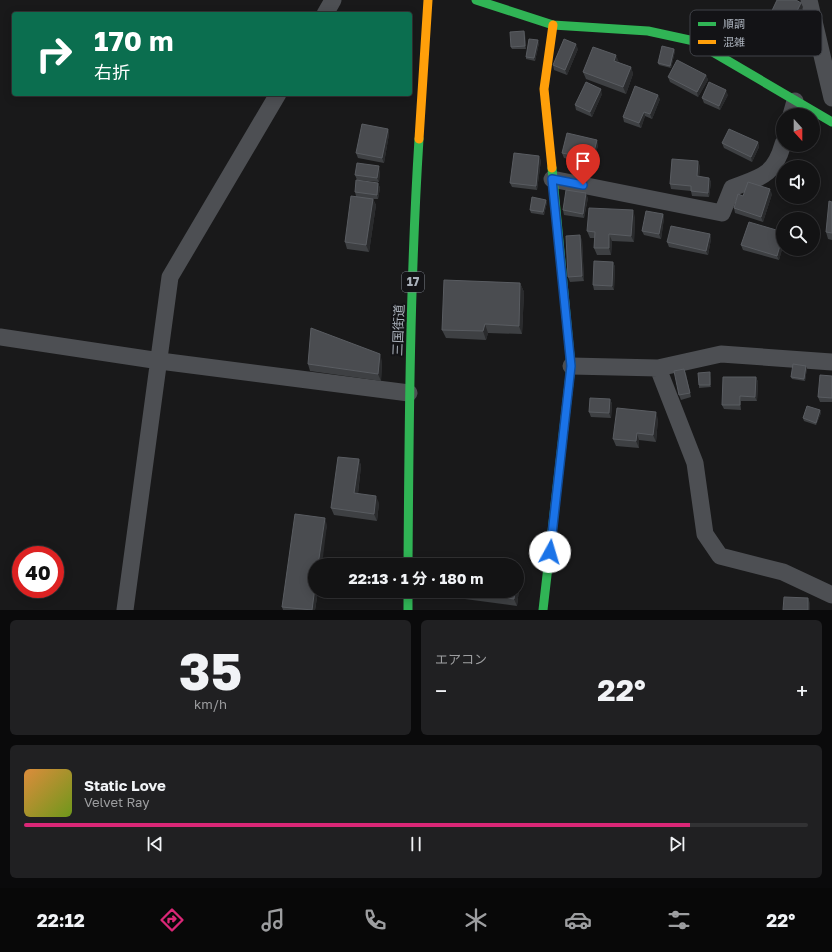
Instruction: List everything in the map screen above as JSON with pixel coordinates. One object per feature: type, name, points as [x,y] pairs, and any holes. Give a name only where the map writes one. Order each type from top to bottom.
[{"type":"main road","name":"三国街道","points":[[408,558],[410,393],[415,201],[428,0]]},
{"type":"main road","points":[[476,0],[553,25],[648,32],[690,40]]},
{"type":"main road","points":[[543,610],[571,366],[544,89],[553,25]]},
{"type":"main road","points":[[716,56],[793,108]]},
{"type":"main road","points":[[820,118],[832,122]]},
{"type":"main road","points":[[408,598],[408,610]]},
{"type":"street","points":[[326,12],[333,0]]},
{"type":"street","points":[[809,0],[811,10]]},
{"type":"street","points":[[822,55],[832,98]]},
{"type":"street","points":[[125,610],[160,361],[170,277],[277,96]]},
{"type":"street","points":[[552,179],[722,213],[732,188],[766,176],[779,159],[781,152]]},
{"type":"street","points":[[0,337],[160,361],[410,393]]},
{"type":"street","points":[[571,366],[658,368],[721,354],[832,362]]},
{"type":"street","points":[[658,368],[695,464],[705,534],[720,556],[782,572],[832,595]]},
{"type":"building","points":[[777,0],[796,0],[801,3],[798,10],[772,10]]},
{"type":"building","points":[[524,31],[525,46],[511,47],[510,32]]},
{"type":"building","points":[[529,39],[538,40],[534,58],[526,57]]},
{"type":"building","points":[[564,39],[576,44],[565,70],[553,65]]},
{"type":"building","points":[[662,46],[674,49],[670,66],[658,63]]},
{"type":"building","points":[[593,47],[616,55],[614,61],[631,67],[623,87],[583,72]]},
{"type":"building","points":[[677,60],[706,75],[697,92],[668,77]]},
{"type":"building","points":[[586,82],[601,89],[590,112],[575,105]]},
{"type":"building","points":[[709,82],[726,90],[719,106],[702,98]]},
{"type":"building","points":[[635,86],[658,95],[650,114],[644,112],[639,123],[623,117]]},
{"type":"building","points":[[362,124],[388,129],[382,158],[356,153]]},
{"type":"building","points":[[729,129],[758,142],[751,157],[722,143]]},
{"type":"building","points":[[567,133],[597,140],[589,171],[571,166],[573,155],[562,153]]},
{"type":"building","points":[[514,153],[539,156],[536,186],[510,183]]},
{"type":"building","points":[[672,159],[698,161],[697,176],[709,178],[708,193],[691,191],[691,186],[670,184]]},
{"type":"building","points":[[357,163],[379,166],[377,178],[355,175]]},
{"type":"building","points":[[356,180],[378,183],[377,195],[355,192]]},
{"type":"building","points":[[748,182],[770,189],[761,217],[734,208],[738,194],[743,196]]},
{"type":"building","points":[[566,190],[586,193],[583,214],[563,210]]},
{"type":"building","points":[[351,196],[373,199],[366,245],[345,242]]},
{"type":"building","points":[[532,197],[546,200],[543,212],[530,210]]},
{"type":"building","points":[[829,201],[832,202],[832,233],[826,232]]},
{"type":"building","points":[[589,208],[633,210],[631,236],[609,234],[609,248],[594,248],[595,232],[587,231]]},
{"type":"building","points":[[646,211],[663,214],[659,234],[642,231]]},
{"type":"building","points":[[749,222],[776,230],[776,256],[741,245]]},
{"type":"building","points":[[671,226],[710,234],[706,251],[667,242]]},
{"type":"building","points":[[580,235],[582,276],[568,277],[566,236]]},
{"type":"building","points":[[594,261],[613,262],[612,286],[593,285]]},
{"type":"building","points":[[444,280],[520,283],[519,326],[485,324],[483,331],[442,330]]},
{"type":"building","points":[[311,328],[380,354],[378,374],[308,364]]},
{"type":"building","points":[[793,364],[806,366],[804,379],[791,377]]},
{"type":"building","points":[[684,369],[690,393],[679,395],[674,371]]},
{"type":"building","points":[[710,372],[710,385],[699,385],[698,373]]},
{"type":"building","points":[[820,375],[832,376],[832,398],[818,397]]},
{"type":"building","points":[[723,377],[756,377],[755,397],[740,396],[740,405],[722,405]]},
{"type":"building","points":[[590,398],[610,399],[609,413],[589,412]]},
{"type":"building","points":[[807,406],[820,410],[816,423],[803,418]]},
{"type":"building","points":[[617,408],[656,412],[653,435],[637,433],[636,441],[613,439]]},
{"type":"building","points":[[338,457],[359,459],[354,493],[376,496],[374,514],[331,508]]},
{"type":"building","points":[[295,514],[325,518],[319,558],[308,558],[308,598],[314,598],[312,610],[282,607]]},
{"type":"building","points":[[784,597],[808,598],[808,610],[783,610]]},
{"type":"traffic: fast","points":[[476,0],[553,25],[648,31],[690,40]]},
{"type":"traffic: fast","points":[[720,56],[832,122]]},
{"type":"traffic: fast","points":[[408,558],[412,299],[419,139]]},
{"type":"traffic: fast","points":[[543,610],[571,366],[552,168]]},
{"type":"traffic: fast","points":[[408,598],[408,610]]},
{"type":"traffic: slow","points":[[419,139],[428,0]]},
{"type":"traffic: slow","points":[[552,168],[544,89],[553,25]]},
{"type":"route","points":[[550,552],[571,366],[552,179],[583,185]]}]
